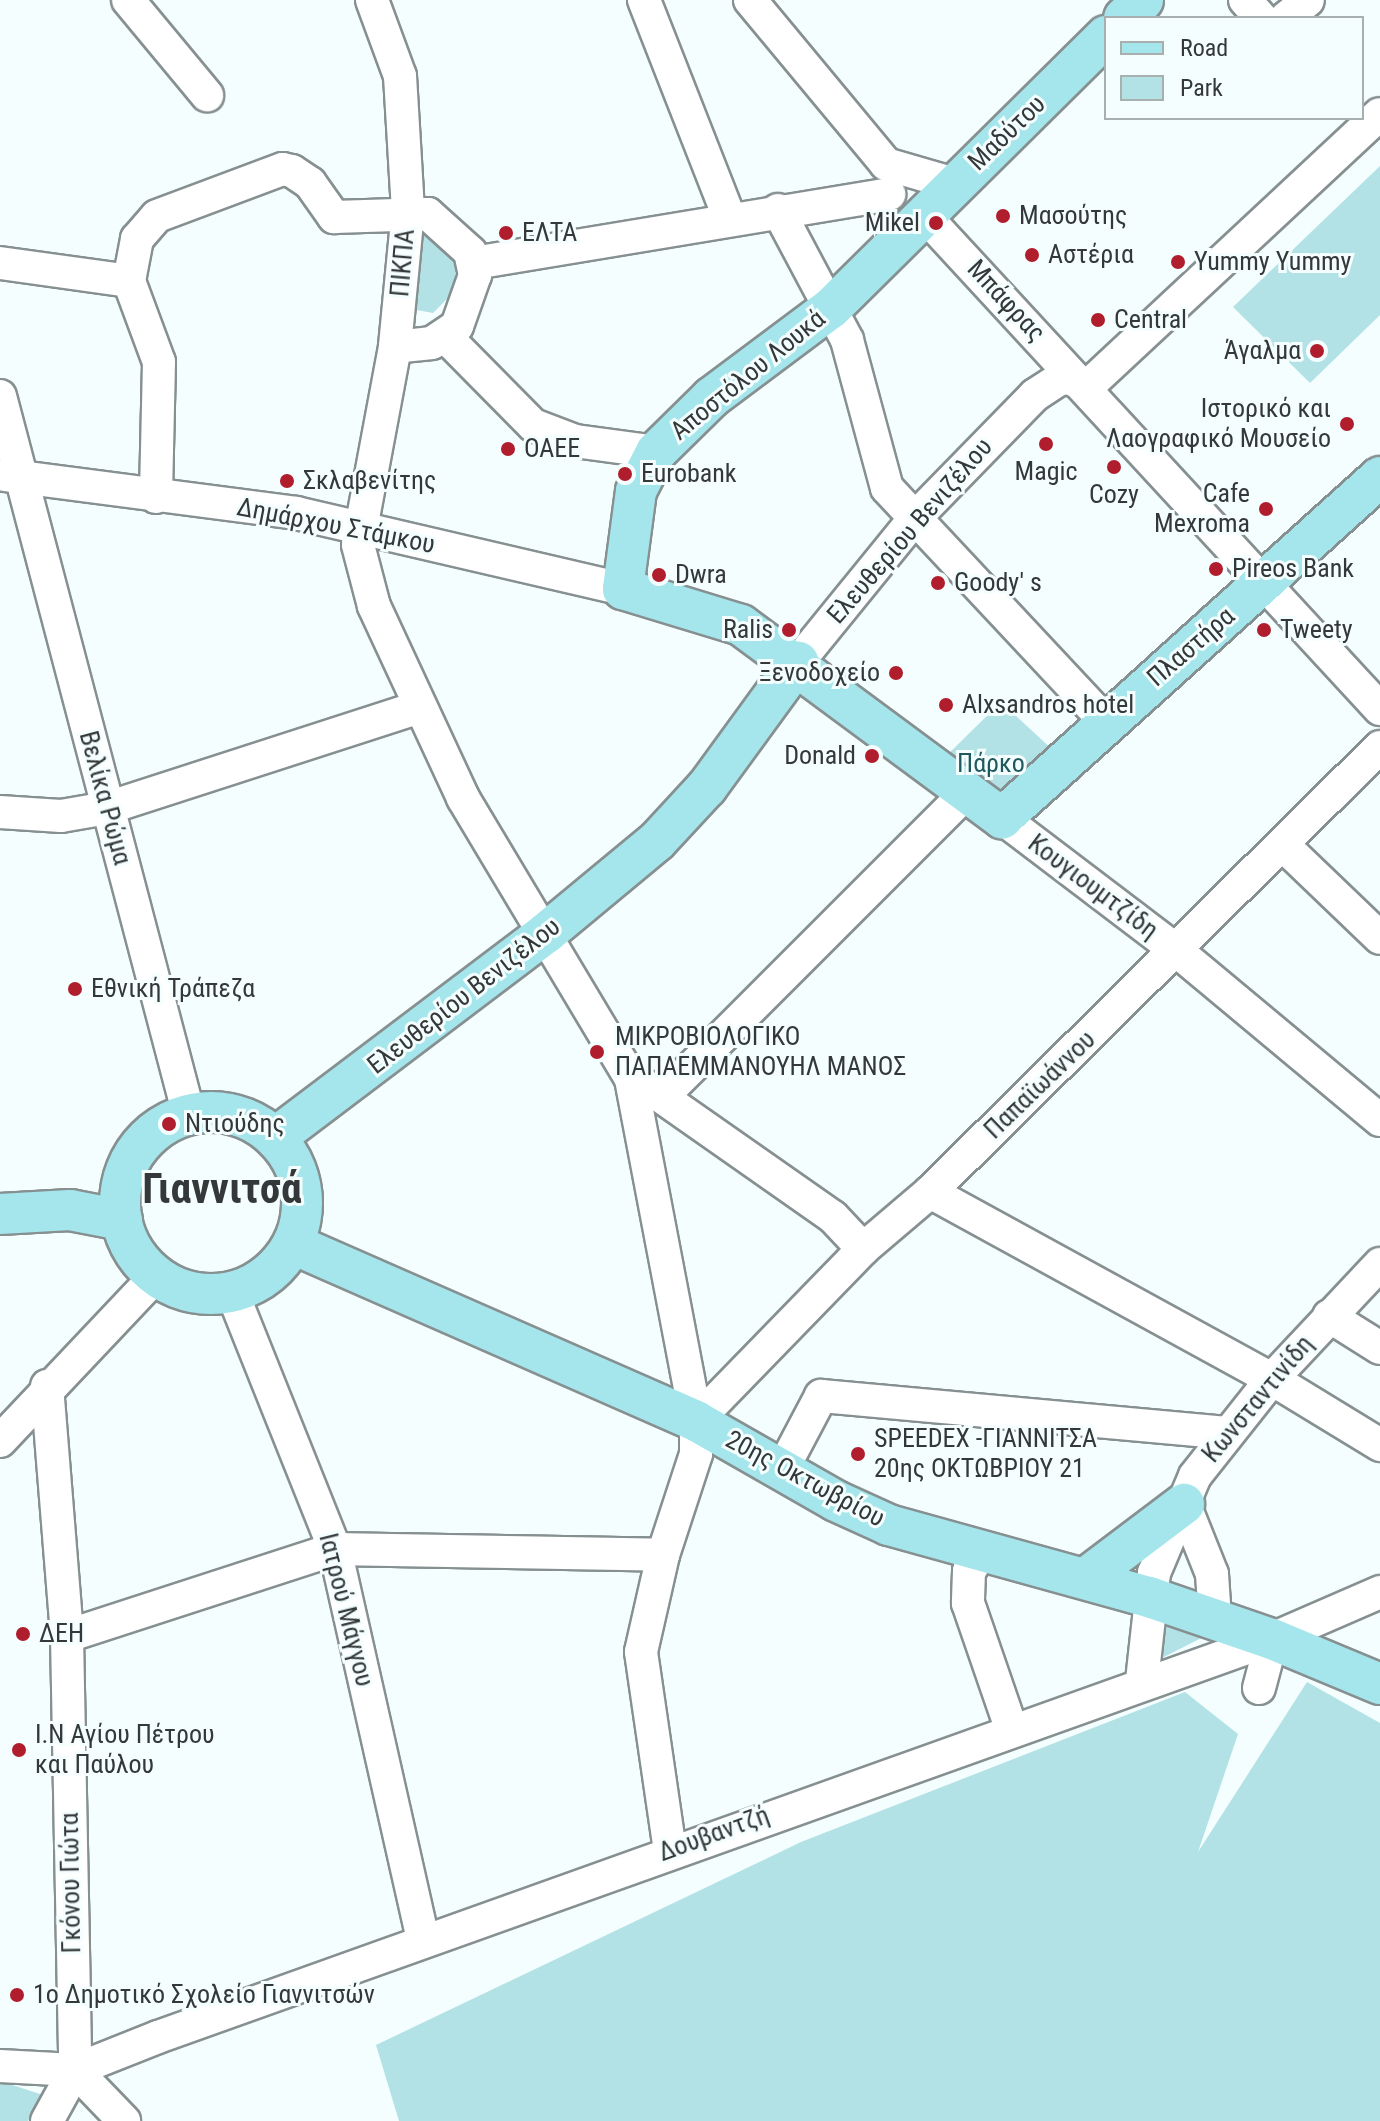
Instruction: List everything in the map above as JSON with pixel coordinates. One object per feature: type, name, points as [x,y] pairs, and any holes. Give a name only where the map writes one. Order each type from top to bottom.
[{"type":"main road","points":[[1126,16],[1143,0]]},
{"type":"main road","name":"Μαδύτου","points":[[917,224],[1104,38]]},
{"type":"main road","name":"Αποστόλου Λουκά","points":[[623,589],[636,491],[656,452],[712,397],[831,308],[917,224]]},
{"type":"main road","name":"Πλαστήρα","points":[[1002,818],[1105,721],[1265,583],[1380,477]]},
{"type":"main road","name":"Κουγιουμτζίδη","points":[[623,589],[717,613],[798,662],[1002,818]]},
{"type":"main road","name":"Ελευθερίου Βενιζέλου","points":[[275,1138],[546,933],[657,841],[707,787],[798,662]]},
{"type":"main road","points":[[189,1115],[235,1115],[275,1138],[289,1156],[300,1188],[301,1222],[293,1244],[262,1279],[232,1292],[192,1292],[157,1275],[134,1250],[122,1220],[123,1181],[130,1162],[157,1130],[189,1115]]},
{"type":"main road","points":[[0,1214],[70,1210],[122,1220]]},
{"type":"main road","name":"20ης Οκτωβρίου","points":[[293,1244],[696,1421],[889,1525],[1149,1597],[1272,1639],[1380,1684]]},
{"type":"main road","points":[[1086,1578],[1184,1504]]},
{"type":"street","points":[[128,0],[207,95]]},
{"type":"street","name":"ΠΙΚΠΑ","points":[[372,0],[400,76],[408,211],[395,347],[358,545],[374,606],[463,798],[631,1079]]},
{"type":"street","points":[[644,0],[729,217]]},
{"type":"street","points":[[750,0],[888,179]]},
{"type":"street","points":[[1245,0],[1259,16]]},
{"type":"street","points":[[1288,16],[1308,0]]},
{"type":"street","points":[[1087,387],[1368,129]]},
{"type":"street","points":[[156,497],[159,362],[129,281],[137,239],[157,216],[283,169],[302,176],[334,217],[408,211],[428,214],[446,226],[474,263],[471,295],[446,337],[395,347]]},
{"type":"street","points":[[474,263],[778,210],[888,179],[955,184]]},
{"type":"street","name":"Μπάφρας","points":[[888,179],[917,224],[1087,387],[1380,709]]},
{"type":"street","points":[[778,210],[847,340],[881,477],[915,518],[1105,721]]},
{"type":"street","points":[[0,263],[129,281]]},
{"type":"street","points":[[446,337],[533,425],[575,441],[656,452]]},
{"type":"street","name":"Ελευθερίου Βενιζέλου","points":[[798,662],[915,518],[1050,382],[1070,378],[1087,387]]},
{"type":"street","name":"Βελίκα Ρώμα","points":[[0,396],[11,477],[107,808],[189,1115]]},
{"type":"street","name":"Δημάρχου Στάμκου","points":[[11,477],[296,513],[623,589]]},
{"type":"street","points":[[0,812],[61,816],[107,808],[419,707]]},
{"type":"street","name":"Παπαϊωάννου","points":[[696,1421],[863,1249],[930,1192],[1380,747]]},
{"type":"street","points":[[664,1095],[967,792]]},
{"type":"street","name":"Κουγιουμτζίδη","points":[[1002,818],[1177,951],[1380,1120]]},
{"type":"street","points":[[1283,845],[1380,938]]},
{"type":"street","points":[[631,1079],[664,1095],[833,1217],[863,1249]]},
{"type":"street","points":[[631,1079],[696,1421],[696,1454],[663,1555],[641,1652],[670,1850]]},
{"type":"street","points":[[930,1192],[1272,1379],[1380,1445]]},
{"type":"street","name":"Κωνσταντινίδη","points":[[1142,1681],[1149,1597],[1160,1554],[1195,1476],[1272,1379],[1380,1264]]},
{"type":"street","points":[[0,1441],[47,1386],[157,1275]]},
{"type":"street","name":"Ιατρού Μάγγου","points":[[232,1292],[335,1549],[423,1939]]},
{"type":"street","points":[[1329,1316],[1380,1348]]},
{"type":"street","name":"Γκόνου Γιώτα","points":[[47,1386],[67,1636],[75,2070]]},
{"type":"street","points":[[782,1470],[821,1396],[1227,1433]]},
{"type":"street","points":[[1184,1504],[1212,1574],[1215,1619]]},
{"type":"street","points":[[67,1636],[335,1549],[663,1555]]},
{"type":"street","points":[[982,1552],[969,1571],[968,1603],[1011,1728]]},
{"type":"street","name":"Δουβαντζή","points":[[75,2070],[670,1850],[1142,1681],[1272,1639],[1380,1592]]},
{"type":"street","points":[[1259,1688],[1272,1639]]},
{"type":"street","points":[[0,2066],[75,2070],[124,2121]]},
{"type":"street","points":[[47,2121],[75,2070]]},
{"type":"green space","points":[[1380,166],[1380,315],[1310,383],[1233,307]]},
{"type":"green space","points":[[416,229],[435,234],[455,265],[456,290],[433,313],[411,309]]},
{"type":"green space","name":"Πάρκο","points":[[1001,702],[1055,752],[991,815],[937,765]]},
{"type":"green space","points":[[1166,1612],[1223,1627],[1160,1659]]},
{"type":"green space","points":[[1307,1682],[1380,1723],[1380,2121],[399,2121],[376,2045],[801,1842],[1185,1692],[1238,1734],[1198,1852]]},
{"type":"green space","points":[[0,2081],[43,2095],[28,2121],[0,2121]]},
{"type":"place","name":"Μασούτης","points":[[1003,216]]},
{"type":"place","name":"Mikel","points":[[936,223]]},
{"type":"place","name":"ΕΛΤΑ","points":[[506,233]]},
{"type":"place","name":"Αστέρια","points":[[1032,255]]},
{"type":"place","name":"Yummy Yummy","points":[[1178,262]]},
{"type":"place","name":"Central","points":[[1098,320]]},
{"type":"place","name":"Άγαλμα","points":[[1317,351]]},
{"type":"place","name":"Ιστορικό και Λαογραφικό Μουσείο","points":[[1347,424]]},
{"type":"place","name":"Magic","points":[[1046,444]]},
{"type":"place","name":"ΟΑΕΕ","points":[[508,449]]},
{"type":"place","name":"Cozy","points":[[1114,467]]},
{"type":"place","name":"Eurobank","points":[[625,474]]},
{"type":"place","name":"Σκλαβενίτης","points":[[287,481]]},
{"type":"place","name":"Cafe Mexroma","points":[[1266,509]]},
{"type":"place","name":"Pireos Bank","points":[[1216,569]]},
{"type":"place","name":"Dwra","points":[[659,575]]},
{"type":"place","name":"Goody' s","points":[[938,583]]},
{"type":"place","name":"Ralis","points":[[789,630]]},
{"type":"place","name":"Tweety","points":[[1264,630]]},
{"type":"place","name":"Ξενοδοχείο","points":[[896,673]]},
{"type":"place","name":"Alxsandros hotel","points":[[946,705]]},
{"type":"place","name":"Donald","points":[[872,756]]},
{"type":"place","name":"Εθνική Τράπεζα","points":[[75,989]]},
{"type":"place","name":"ΜΙΚΡΟΒΙΟΛΟΓΙΚΟ ΠΑΠΑΕΜΜΑΝΟΥΗΛ ΜΑΝΟΣ","points":[[597,1052]]},
{"type":"place","name":"Ντιούδης","points":[[169,1124]]},
{"type":"place","name":"SPEEDEX -ΓΙΑΝΝΙΤΣΑ 20ης ΟΚΤΩΒΡΙΟΥ 21","points":[[858,1454]]},
{"type":"place","name":"ΔΕΗ","points":[[23,1634]]},
{"type":"place","name":"Ι.Ν Αγίου Πέτρου και Παύλου","points":[[19,1750]]},
{"type":"place","name":"1ο Δημοτικό Σχολείο Γιαννιτσών","points":[[17,1995]]},
{"type":"district","name":"Γιαννιτσά","points":[[222,1189]]}]
